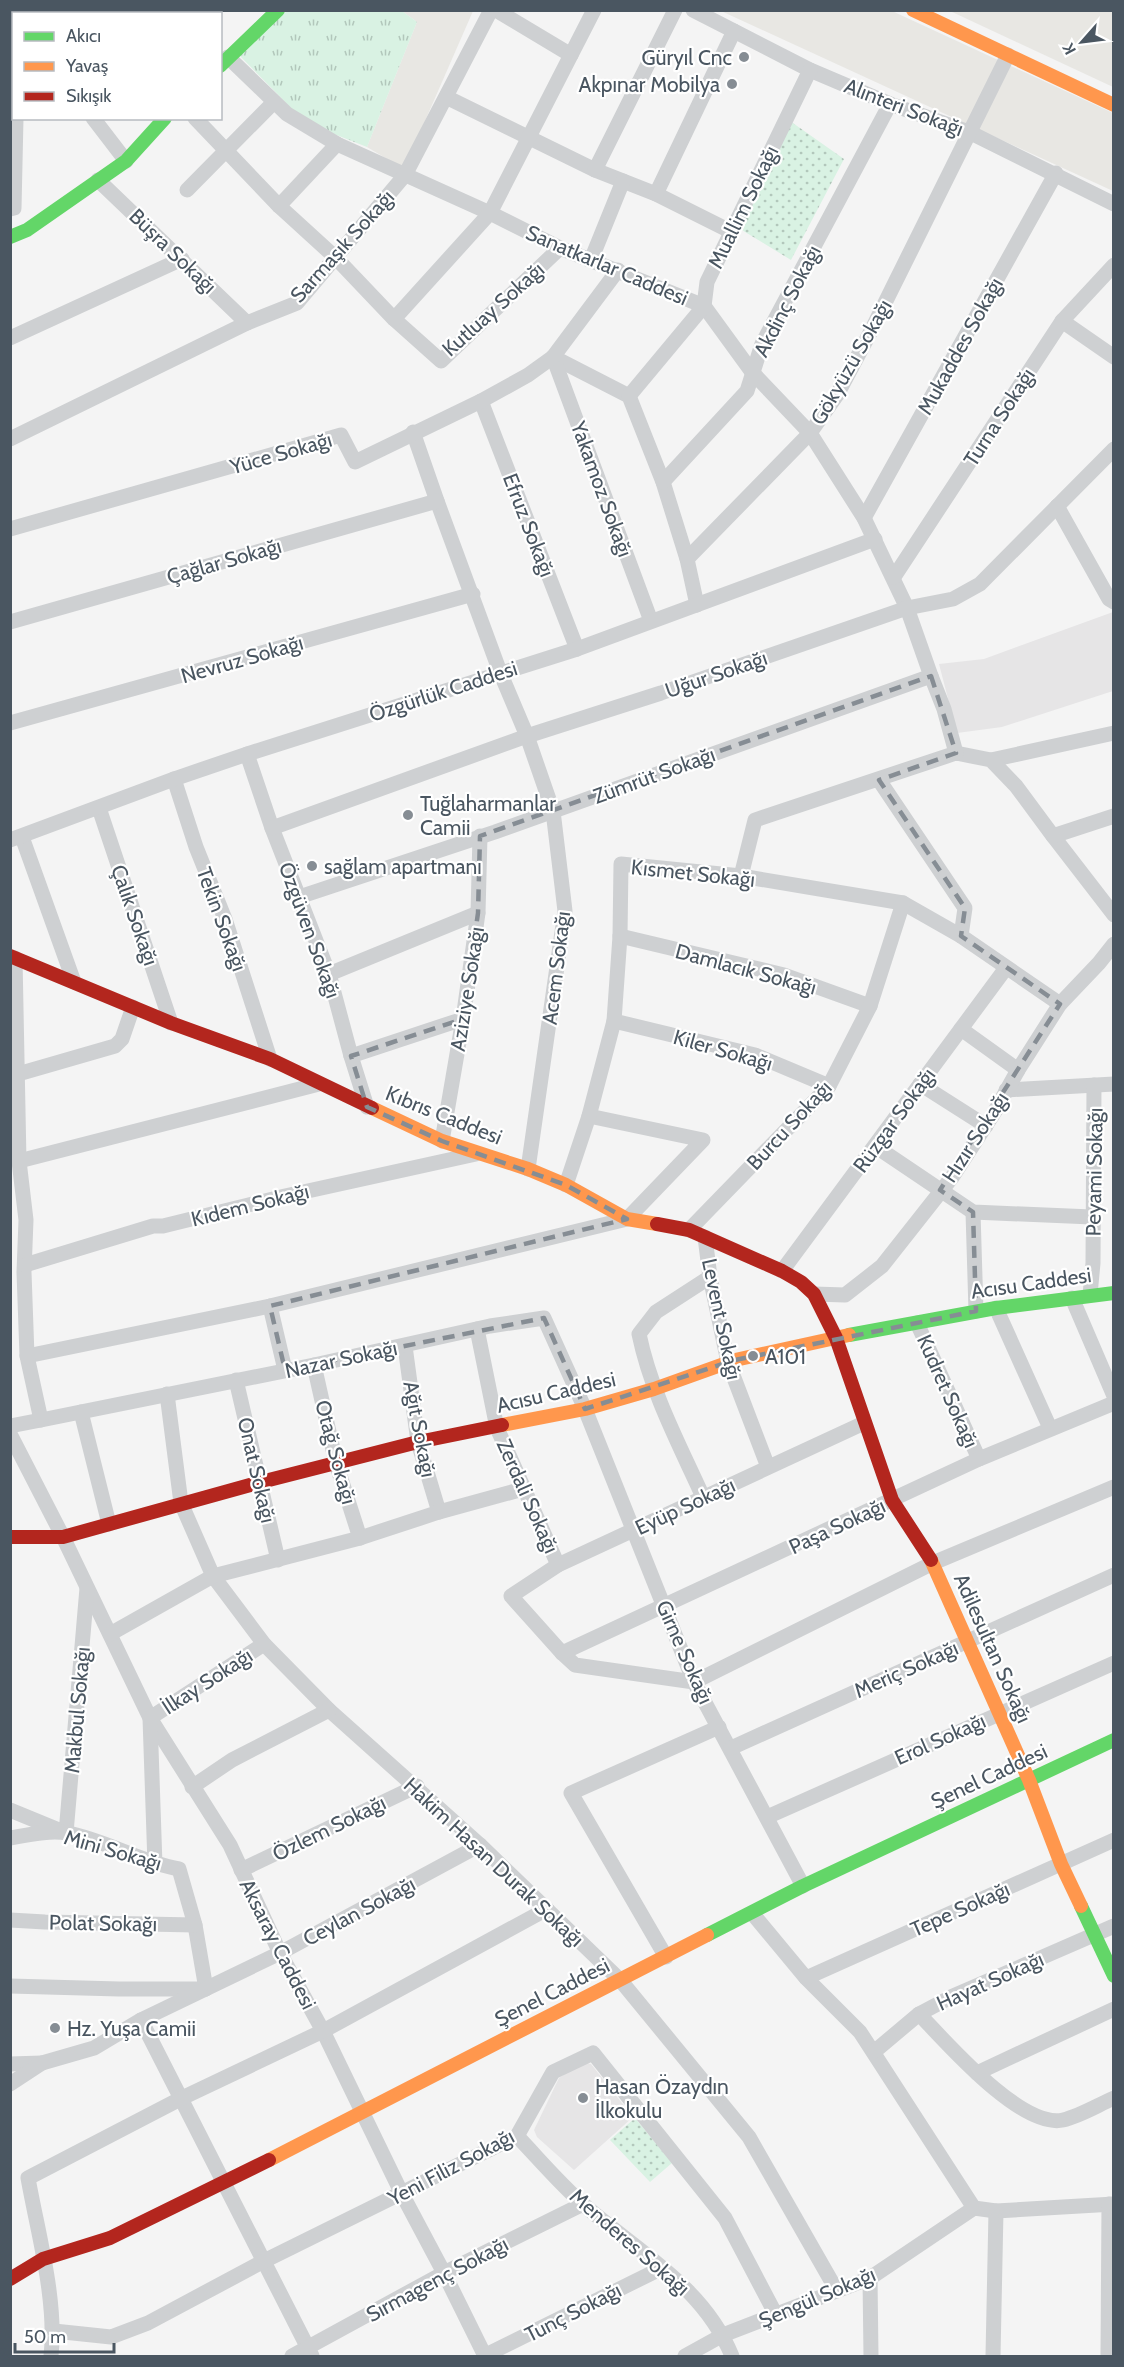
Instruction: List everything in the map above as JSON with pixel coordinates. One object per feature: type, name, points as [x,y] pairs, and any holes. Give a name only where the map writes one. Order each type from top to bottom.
[{"type":"street","points":[[224,62],[278,10]]},
{"type":"street","points":[[494,10],[571,55]]},
{"type":"street","name":"Sarmaşık Sokağı","points":[[10,439],[247,323],[297,303],[405,175],[494,10]]},
{"type":"street","points":[[394,319],[490,213],[594,10]]},
{"type":"street","points":[[595,170],[675,10]]},
{"type":"street","name":"Alınteri Sokağı","points":[[693,10],[810,69],[890,104],[969,132],[1056,173],[1113,204]]},
{"type":"street","points":[[913,10],[1113,105]]},
{"type":"street","points":[[656,194],[734,31]]},
{"type":"street","name":"Gökyüzü Sokağı","points":[[687,559],[810,433],[837,395],[1008,55]]},
{"type":"street","name":"Sanatkarlar Caddesi","points":[[224,62],[287,114],[337,144],[490,213],[560,248],[704,306],[752,372],[810,433],[864,518],[908,608],[931,676]]},
{"type":"street","name":"Muallim Sokağı","points":[[629,396],[704,306],[707,282],[810,69]]},
{"type":"street","points":[[446,97],[595,170],[656,194],[730,231]]},
{"type":"street","points":[[187,190],[273,102]]},
{"type":"street","name":"Akdinç Sokağı","points":[[663,482],[747,391],[762,344],[890,104]]},
{"type":"street","points":[[10,209],[14,208],[16,120]]},
{"type":"street","points":[[95,120],[126,161]]},
{"type":"street","points":[[10,237],[27,230],[126,161],[161,120]]},
{"type":"street","name":"Kutluay Sokağı","points":[[197,120],[279,206],[336,258],[394,319],[441,361],[560,248]]},
{"type":"street","points":[[279,206],[337,144]]},
{"type":"street","name":"Mukaddes Sokağı","points":[[864,518],[1056,173]]},
{"type":"street","name":"Büşra Sokağı","points":[[99,180],[247,323]]},
{"type":"street","points":[[591,260],[623,180]]},
{"type":"street","points":[[10,338],[182,259]]},
{"type":"street","name":"Turna Sokağı","points":[[894,577],[1062,321],[1113,265]]},
{"type":"street","name":"Yüce Sokağı","points":[[10,529],[341,435],[355,462],[481,401],[528,375],[553,357],[618,270]]},
{"type":"street","points":[[1062,321],[1113,357]]},
{"type":"street","points":[[553,357],[629,396],[663,482],[687,559],[697,604]]},
{"type":"street","name":"Yakamoz Sokağı","points":[[553,357],[651,621]]},
{"type":"street","name":"Efruz Sokağı","points":[[481,401],[577,649]]},
{"type":"street","name":"Acem Sokağı","points":[[413,432],[553,811],[566,910],[528,1169]]},
{"type":"street","name":"Uğur Sokağı","points":[[272,828],[527,736],[661,693],[908,608],[953,599],[972,590],[1113,449]]},
{"type":"street","name":"Çağlar Sokağı","points":[[10,621],[437,501]]},
{"type":"street","points":[[1057,506],[1109,600],[1113,602]]},
{"type":"street","name":"Özgürlük Caddesi","points":[[16,839],[247,754],[577,649],[875,539]]},
{"type":"street","name":"Nevruz Sokağı","points":[[10,723],[473,594]]},
{"type":"street","points":[[931,676],[956,753]]},
{"type":"street","name":"Zümrüt Sokağı","points":[[299,897],[553,811],[931,676]]},
{"type":"street","points":[[741,876],[755,819],[956,753],[991,760],[1113,733]]},
{"type":"street","name":"Özgüven Sokağı","points":[[247,754],[272,828],[329,974],[351,1056],[368,1107]]},
{"type":"street","points":[[991,760],[1016,786],[1113,915]]},
{"type":"street","name":"Tekin Sokağı","points":[[174,779],[192,837],[225,919],[270,1059]]},
{"type":"street","points":[[879,780],[965,908],[961,936]]},
{"type":"street","name":"Çalık Sokağı","points":[[99,808],[171,1023]]},
{"type":"street","points":[[1053,836],[1113,816]]},
{"type":"street","name":"Aziziye Sokağı","points":[[442,1141],[478,913],[480,836]]},
{"type":"street","points":[[16,839],[74,982]]},
{"type":"street","name":"Kısmet Sokağı","points":[[566,1185],[590,1116],[614,1021],[620,936],[621,864],[741,876],[903,903],[961,936],[1060,1004]]},
{"type":"street","name":"Burcu Sokağı","points":[[689,1230],[829,1086],[870,1006],[903,903]]},
{"type":"street","points":[[329,974],[478,913]]},
{"type":"street","name":"Damlacık Sokağı","points":[[620,936],[784,975],[870,1006]]},
{"type":"street","name":"Hızır Sokağı","points":[[814,1294],[845,1295],[882,1266],[953,1176],[1060,1004],[1106,964],[1113,944]]},
{"type":"street","points":[[13,957],[20,1161],[26,1220],[27,1356],[41,1420]]},
{"type":"street","name":"Kıbrıs Caddesi","points":[[13,957],[171,1023],[270,1059],[442,1141],[528,1169],[566,1185],[627,1219],[689,1230],[782,1271],[801,1282],[814,1294],[836,1338]]},
{"type":"street","name":"Rüzgar Sokağı","points":[[782,1271],[1006,968]]},
{"type":"street","points":[[18,1074],[115,1046],[122,1039],[133,1007]]},
{"type":"street","points":[[351,1056],[463,1019]]},
{"type":"street","name":"Kiler Sokağı","points":[[614,1021],[755,1055],[829,1086]]},
{"type":"street","points":[[961,1029],[1018,1070]]},
{"type":"street","points":[[20,1161],[319,1084]]},
{"type":"street","points":[[920,1084],[986,1126]]},
{"type":"street","name":"Peyami Sokağı","points":[[1090,1295],[1093,1263],[1094,1084]]},
{"type":"street","points":[[1006,1090],[1113,1084]]},
{"type":"street","points":[[27,1356],[270,1305],[627,1219],[703,1140],[590,1116]]},
{"type":"street","points":[[875,1146],[973,1212],[1092,1216]]},
{"type":"street","name":"Kıdem Sokağı","points":[[25,1265],[153,1226],[163,1227],[296,1193],[477,1153]]},
{"type":"street","points":[[973,1212],[976,1311]]},
{"type":"street","points":[[10,1215],[26,1220]]},
{"type":"street","name":"Levent Sokağı","points":[[705,1237],[710,1277],[728,1362],[768,1467]]},
{"type":"street","points":[[703,1497],[654,1389],[645,1364],[639,1334],[656,1312],[710,1277]]},
{"type":"street","name":"Acısu Caddesi","points":[[10,1538],[63,1537],[182,1503],[418,1442],[585,1409],[654,1389],[728,1362],[836,1338],[976,1311],[1113,1293]]},
{"type":"street","points":[[1072,1298],[1113,1396]]},
{"type":"street","points":[[270,1305],[285,1370]]},
{"type":"street","points":[[996,1308],[1050,1428]]},
{"type":"street","name":"Nazar Sokağı","points":[[10,1426],[314,1365],[477,1329],[544,1318],[585,1409]]},
{"type":"street","name":"Kudret Sokağı","points":[[917,1323],[979,1459]]},
{"type":"street","name":"Zerdali Sokağı","points":[[477,1329],[497,1428],[558,1565]]},
{"type":"street","name":"Adilesultan Sokağı","points":[[836,1338],[892,1500],[933,1563],[1029,1780],[1061,1864],[1113,1976]]},
{"type":"street","name":"Ağıt Sokağı","points":[[405,1346],[418,1442],[439,1512]]},
{"type":"street","name":"Otağ Sokağı","points":[[314,1365],[336,1463],[360,1538]]},
{"type":"street","name":"Onat Sokağı","points":[[236,1380],[278,1560]]},
{"type":"street","name":"Hakim Hasan Durak Sokağı","points":[[166,1394],[182,1503],[213,1576],[264,1644],[329,1710],[407,1780],[417,1786],[621,1981],[748,2137],[837,2291]]},
{"type":"street","name":"Paşa Sokağı","points":[[562,1653],[979,1459],[1113,1403]]},
{"type":"street","name":"Girne Sokağı","points":[[585,1409],[694,1682],[803,1886]]},
{"type":"street","points":[[81,1412],[109,1524]]},
{"type":"street","name":"Eyüp Sokağı","points":[[562,1653],[511,1596],[558,1565],[864,1423]]},
{"type":"street","name":"Aksaray Caddesi","points":[[10,1434],[63,1537],[150,1718],[230,1845],[279,1953],[323,2031],[361,2112],[485,2356]]},
{"type":"street","points":[[562,1653],[575,1665],[694,1682],[933,1563],[1113,1487]]},
{"type":"street","points":[[110,1634],[213,1576],[360,1538],[439,1512],[523,1489]]},
{"type":"street","name":"Meriç Sokağı","points":[[730,1748],[1113,1575]]},
{"type":"street","name":"Makbul Sokağı","points":[[66,1833],[87,1588]]},
{"type":"street","name":"İlkay Sokağı","points":[[150,1718],[264,1644]]},
{"type":"street","name":"Erol Sokağı","points":[[767,1817],[1113,1663]]},
{"type":"street","points":[[192,1787],[232,1761],[329,1710]]},
{"type":"street","points":[[150,1718],[155,1865]]},
{"type":"street","points":[[666,1957],[571,1793],[719,1728]]},
{"type":"street","name":"Şenel Caddesi","points":[[10,2279],[43,2259],[110,2238],[621,1981],[803,1886],[1113,1740]]},
{"type":"street","name":"Özlem Sokağı","points":[[241,1870],[417,1786]]},
{"type":"street","points":[[10,1810],[66,1833]]},
{"type":"street","name":"Mini Sokağı","points":[[10,1838],[66,1833],[116,1849],[155,1865],[179,1869],[195,1925]]},
{"type":"street","name":"Tepe Sokağı","points":[[806,1978],[1113,1840]]},
{"type":"street","name":"Ceylan Sokağı","points":[[10,2084],[42,2063],[94,2048],[141,2020],[279,1953],[480,1845]]},
{"type":"street","points":[[51,2356],[54,2331],[28,2178],[182,2098],[323,2031],[547,1909]]},
{"type":"street","points":[[752,1913],[806,1978],[860,2032],[875,2051],[974,2208],[996,2211],[1111,2204],[1107,2356]]},
{"type":"street","name":"Polat Sokağı","points":[[10,1920],[195,1925]]},
{"type":"street","points":[[10,1986],[206,1989],[195,1925]]},
{"type":"street","name":"Hayat Sokağı","points":[[875,2051],[919,2014],[951,1997],[1113,1926]]},
{"type":"street","points":[[977,2073],[1113,2008]]},
{"type":"street","points":[[919,2014],[977,2073],[1022,2109],[1043,2119],[1062,2120],[1113,2098]]},
{"type":"street","points":[[141,2020],[310,2352]]},
{"type":"street","name":"Yeni Filiz Sokağı","points":[[54,2331],[111,2337],[147,2323],[264,2261],[517,2136],[553,2073],[592,2053],[724,2218],[777,2315]]},
{"type":"street","points":[[10,2064],[42,2063]]},
{"type":"street","name":"Menderes Sokağı","points":[[517,2136],[583,2204],[690,2291],[723,2336],[732,2356]]},
{"type":"street","name":"Sırmagenç Sokağı","points":[[292,2356],[310,2352],[444,2273],[583,2204]]},
{"type":"street","name":"Şengül Sokağı","points":[[685,2356],[723,2336],[870,2278],[974,2208]]},
{"type":"street","points":[[993,2356],[996,2211]]},
{"type":"street","name":"Tunç Sokağı","points":[[485,2356],[662,2268]]},
{"type":"street","points":[[870,2278],[871,2356]]},
{"type":"highlighted area","points":[[931,676],[956,753],[879,780],[965,908],[961,936],[1060,1004],[940,1190],[973,1212],[976,1311],[735,1360],[585,1409],[544,1318],[285,1370],[270,1306],[627,1219],[566,1185],[442,1141],[367,1107],[351,1056],[463,1019],[478,913],[480,836]]},
{"type":"shaded area","points":[[402,11],[473,11],[404,169],[367,147],[417,22]]},
{"type":"shaded area","points":[[721,11],[892,11],[1113,113],[1113,191]]},
{"type":"shaded area","points":[[950,11],[1113,11],[1113,87]]},
{"type":"shaded area","points":[[1113,612],[1113,691],[1002,727],[957,733],[939,664],[984,659]]},
{"type":"shaded area","name":"Hasan Özaydın İlkokulu","points":[[583,2062],[591,2064],[633,2117],[574,2170],[537,2137],[534,2130],[559,2078]]},
{"type":"green space","points":[[287,11],[402,11],[417,22],[367,147],[306,123],[236,52]]},
{"type":"green space","points":[[790,121],[844,159],[791,260],[737,227]]},
{"type":"green space","points":[[635,2118],[672,2163],[650,2182],[610,2140]]},
{"type":"traffic: fast","points":[[222,64],[278,10]]},
{"type":"traffic: fast","points":[[10,237],[27,230],[126,161],[163,120]]},
{"type":"traffic: fast","points":[[849,1335],[996,1308],[1114,1293]]},
{"type":"traffic: fast","points":[[707,1935],[803,1886],[1114,1740]]},
{"type":"traffic: fast","points":[[1081,1906],[1114,1976]]},
{"type":"traffic: slow","points":[[913,10],[1114,105]]},
{"type":"traffic: slow","points":[[372,1108],[442,1141],[528,1169],[566,1185],[627,1219],[657,1224]]},
{"type":"traffic: slow","points":[[502,1425],[585,1409],[654,1389],[735,1360],[849,1335]]},
{"type":"traffic: slow","points":[[931,1560],[1029,1780],[1061,1864],[1081,1906]]},
{"type":"traffic: slow","points":[[269,2160],[707,1935]]},
{"type":"traffic: jam","points":[[10,956],[171,1023],[270,1059],[372,1108]]},
{"type":"traffic: jam","points":[[657,1224],[689,1230],[782,1271],[801,1282],[814,1294],[836,1338],[892,1500],[931,1560]]},
{"type":"traffic: jam","points":[[10,1537],[63,1537],[261,1482],[418,1442],[502,1425]]},
{"type":"traffic: jam","points":[[10,2279],[43,2259],[110,2238],[269,2160]]},
{"type":"place","name":"Güryıl Cnc","points":[[744,57]]},
{"type":"place","name":"Akpınar Mobilya","points":[[732,84]]},
{"type":"place","name":"Tuğlaharmanlar Camii","points":[[408,815]]},
{"type":"place","name":"sağlam apartmanı","points":[[312,866]]},
{"type":"place","name":"A101","points":[[753,1356]]},
{"type":"place","name":"Hz. Yuşa Camii","points":[[55,2028]]},
{"type":"place","name":"Hasan Özaydın İlkokulu","points":[[583,2098]]}]
